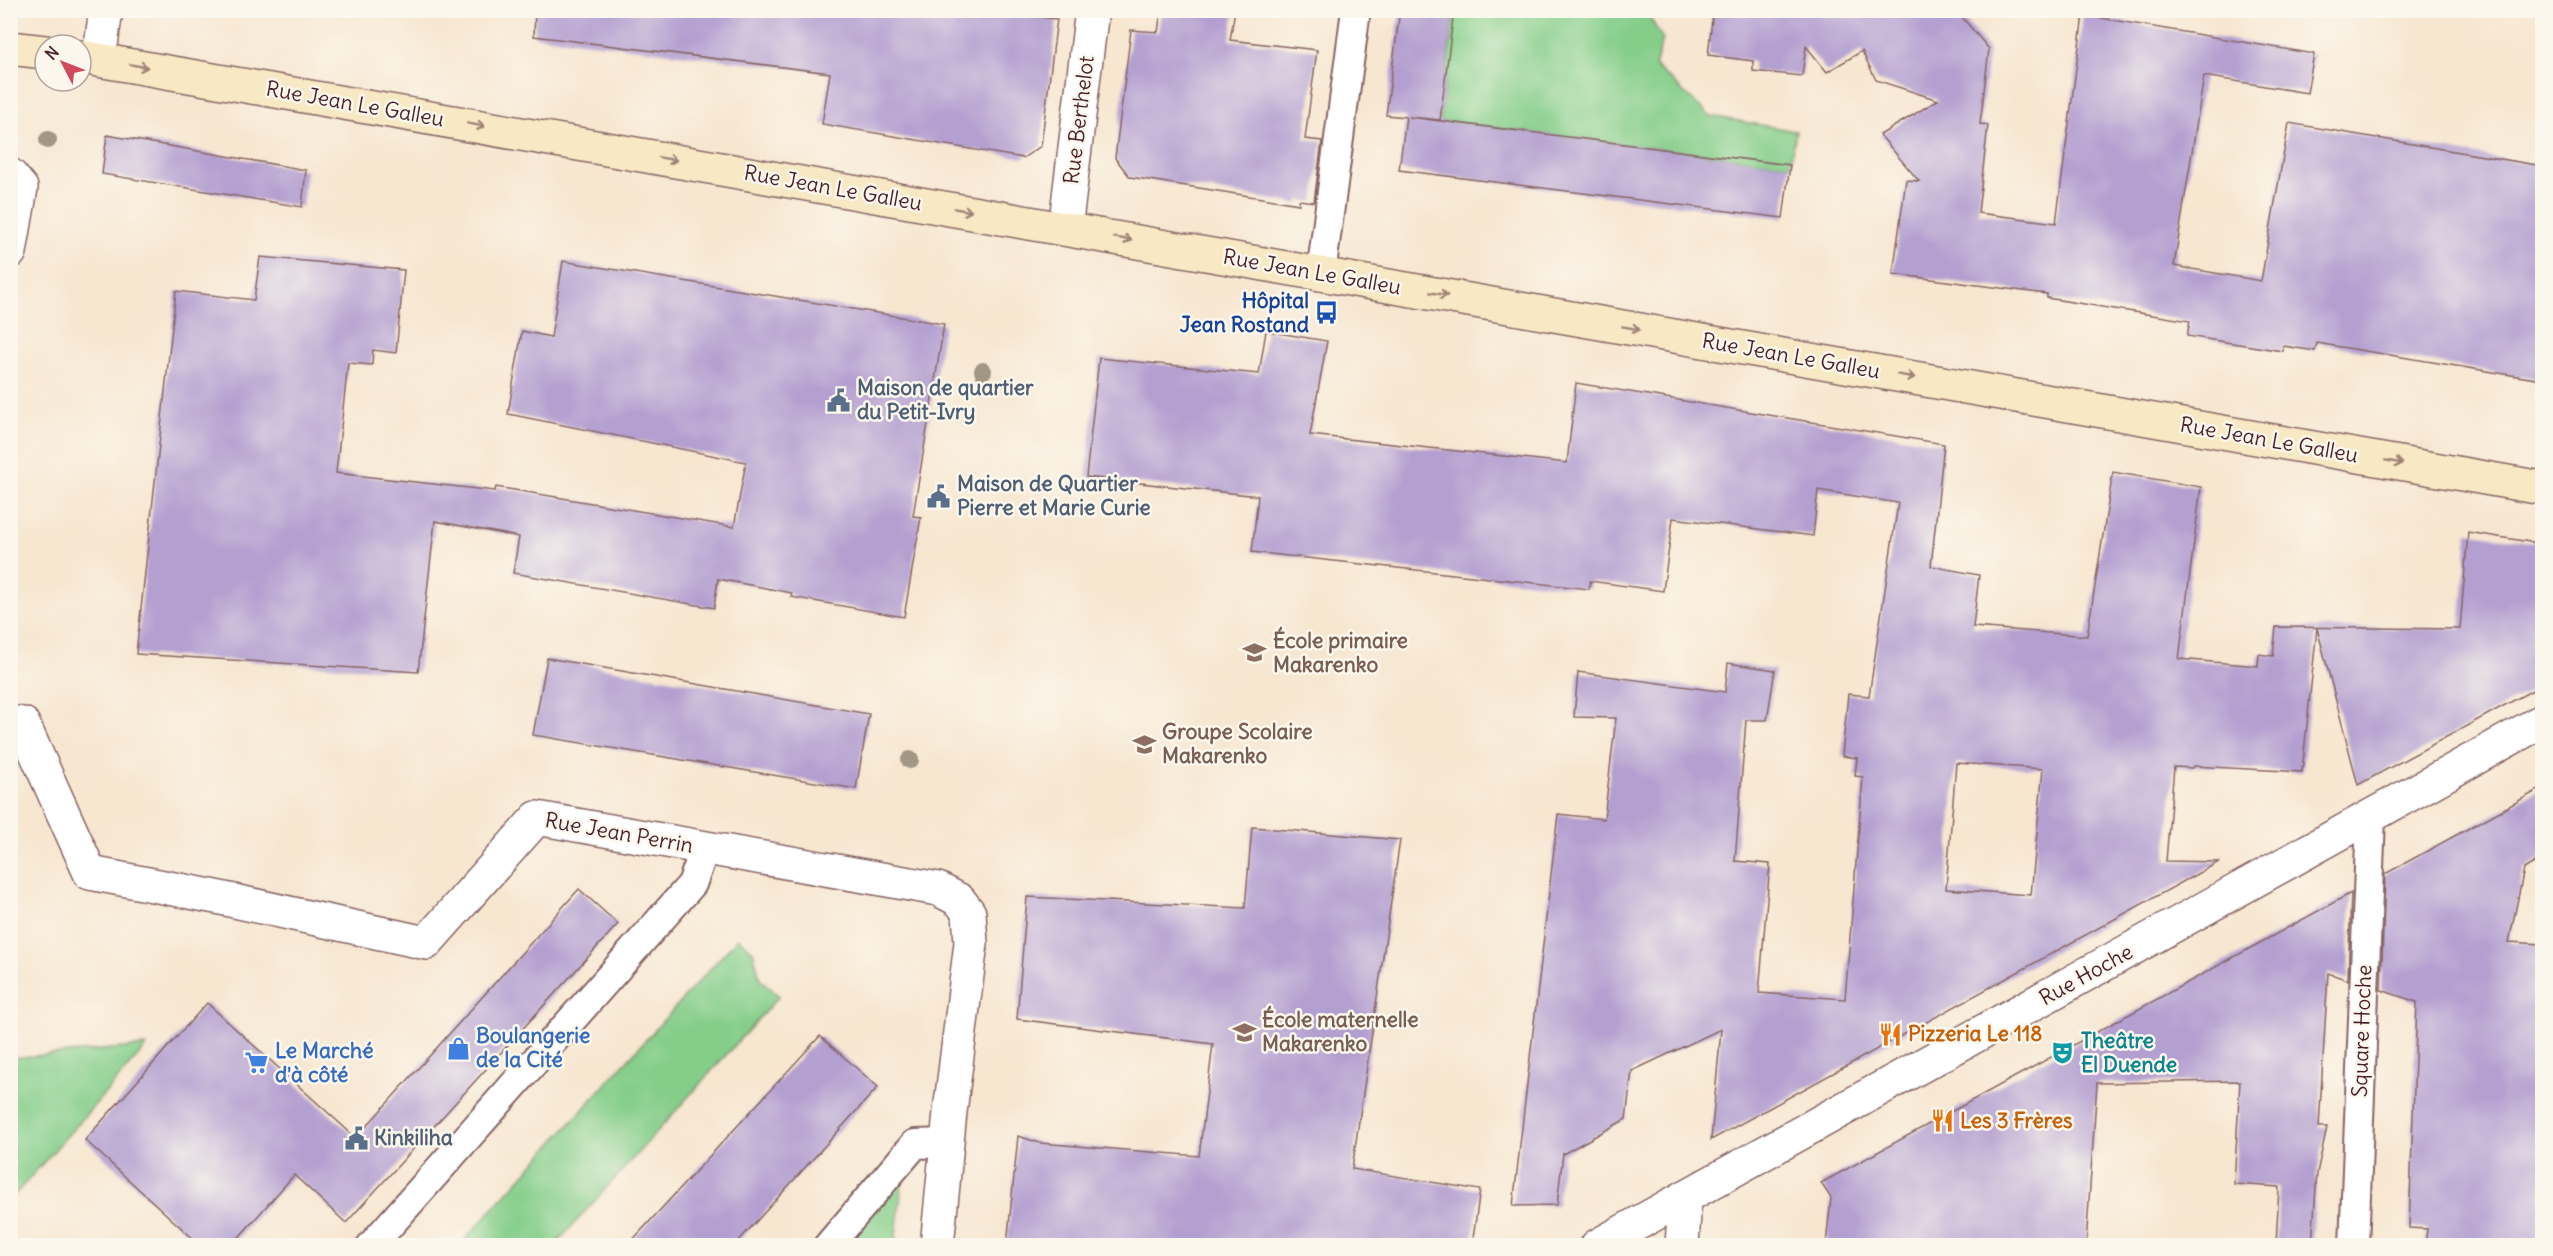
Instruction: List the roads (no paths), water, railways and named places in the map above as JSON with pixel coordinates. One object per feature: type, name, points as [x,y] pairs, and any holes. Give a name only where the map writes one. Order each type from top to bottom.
[{"type":"main road","points":[[10,48],[33,51]]},
{"type":"main road","name":"Rue Jean Le Galleu","points":[[93,59],[2542,488]]},
{"type":"street","points":[[93,49],[106,10]]},
{"type":"street","name":"Rue Berthelot","points":[[1065,229],[1092,10]]},
{"type":"street","points":[[10,176],[21,188],[10,252]]},
{"type":"street","name":"Rue Hoche","points":[[1597,1245],[2542,721]]},
{"type":"street","name":"Rue Jean Perrin","points":[[10,722],[22,724],[90,873],[227,899],[426,943],[537,818],[938,889],[959,900],[969,913],[971,943],[937,1245]]},
{"type":"street","points":[[1682,1245],[1685,1197]]},
{"type":"lane","points":[[1321,274],[1356,10]]},
{"type":"lane","name":"Square Hoche","points":[[2354,1245],[2371,817]]},
{"type":"lane","points":[[371,1245],[692,884],[705,848]]},
{"type":"lane","points":[[828,1245],[915,1144],[947,1143]]},
{"type":"place","name":"Hôpital Jean Rostand","points":[[1327,313]]},
{"type":"place","name":"Maison de quartier du Petit-Ivry","points":[[839,400]]},
{"type":"place","name":"Maison de Quartier Pierre et Marie Curie","points":[[939,496]]},
{"type":"place","name":"École primaire Makarenko","points":[[1255,653]]},
{"type":"place","name":"Groupe Scolaire Makarenko","points":[[1144,744]]},
{"type":"place","name":"École maternelle Makarenko","points":[[1244,1032]]},
{"type":"place","name":"Pizzeria Le 118","points":[[1890,1034]]},
{"type":"place","name":"Boulangerie de la Cité","points":[[458,1048]]},
{"type":"place","name":"Theâtre El Duende","points":[[2063,1053]]},
{"type":"place","name":"Le Marché d'à côté","points":[[257,1063]]},
{"type":"place","name":"Les 3 Frères","points":[[1942,1121]]},
{"type":"place","name":"Kinkiliha","points":[[356,1138]]}]
